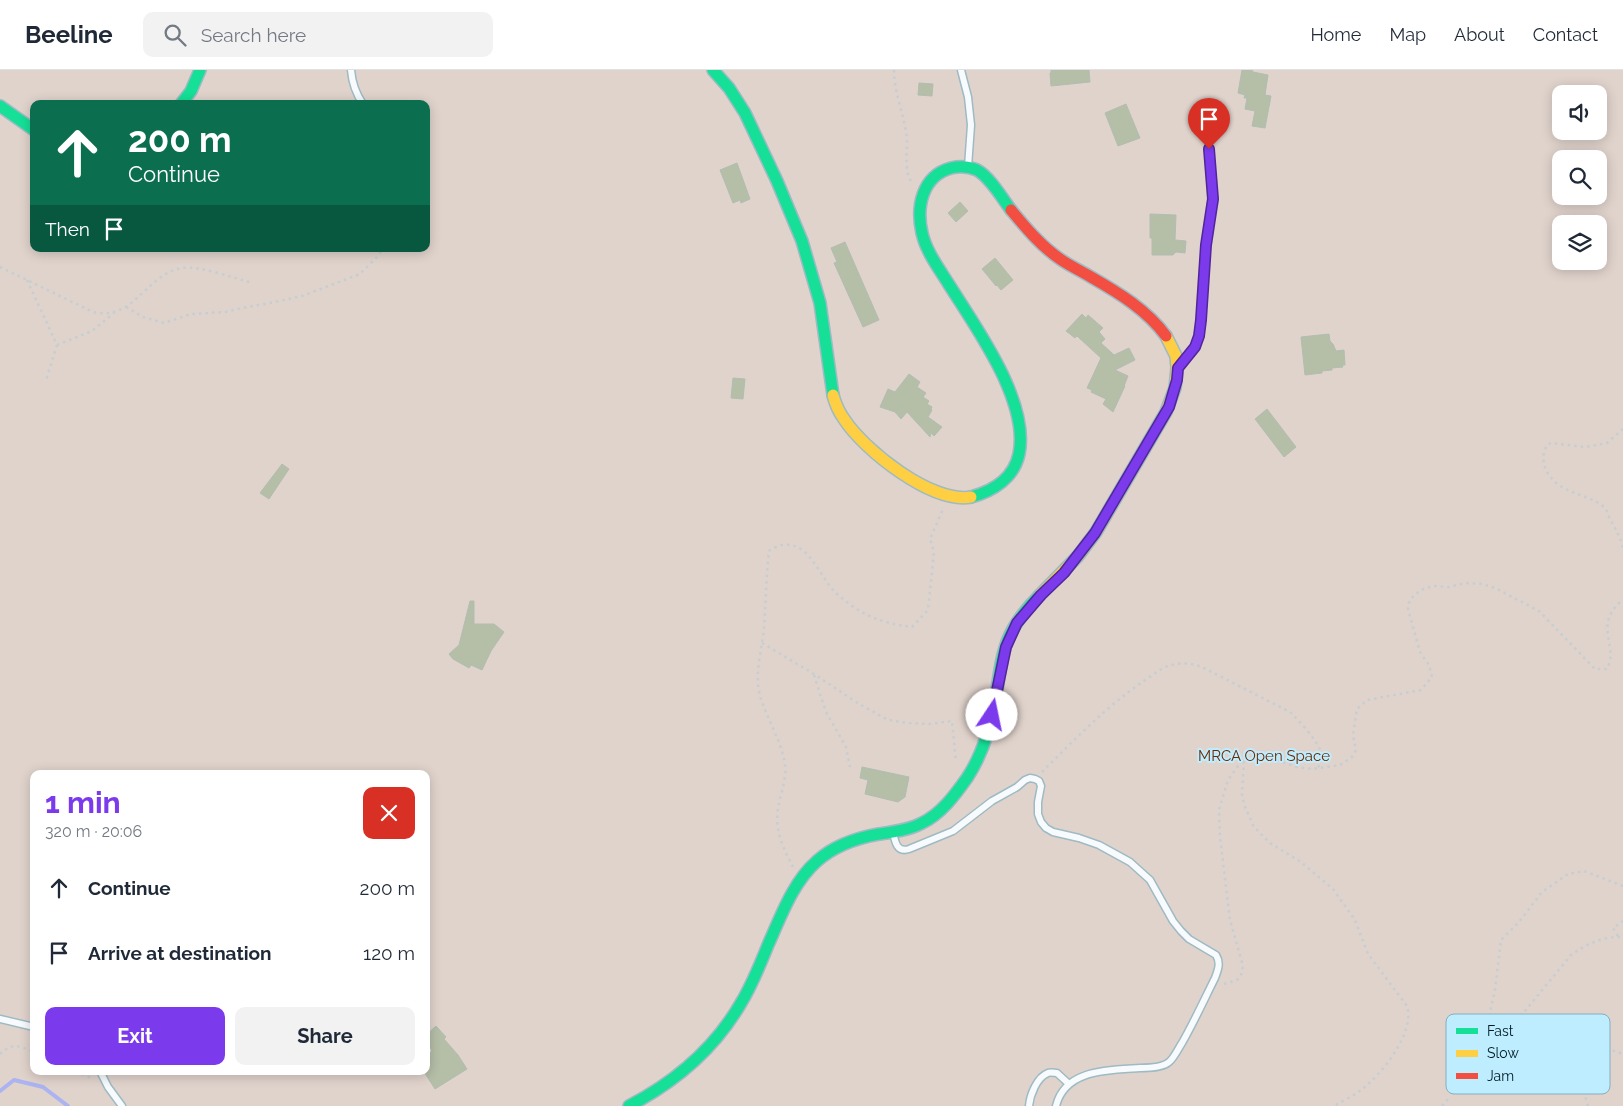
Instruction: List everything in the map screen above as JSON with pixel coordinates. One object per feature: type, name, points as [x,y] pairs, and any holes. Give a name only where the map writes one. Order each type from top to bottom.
[{"type":"main road","points":[[185,100],[200,70]]},
{"type":"main road","points":[[629,1106],[651,1096],[695,1062],[724,1028],[739,1007],[794,892],[812,866],[828,853],[845,843],[863,837],[914,827],[937,814],[954,796],[982,750],[1010,634],[1028,609],[1064,573],[1095,533],[1169,407],[1177,380],[1178,368],[1176,354],[1165,333],[1141,309],[1050,252],[1027,229],[982,174],[968,167],[953,167],[941,171],[933,176],[922,194],[920,220],[922,237],[938,267],[996,361],[1016,411],[1021,448],[1016,466],[1002,482],[980,494],[969,497],[948,496],[931,490],[900,471],[865,443],[850,429],[843,419],[833,397],[820,302],[795,221],[740,104],[713,70]]},
{"type":"main road","points":[[0,106],[30,127]]},
{"type":"lane","points":[[351,70],[356,92],[361,100]]},
{"type":"lane","points":[[961,70],[968,97],[972,125],[968,167]]},
{"type":"lane","points":[[1178,368],[1191,353],[1199,336],[1206,245],[1213,199],[1208,138],[1211,125]]},
{"type":"lane","points":[[893,832],[896,845],[901,850],[908,850],[953,831],[992,801],[1017,787],[1025,780],[1035,779],[1039,781],[1041,786],[1038,814],[1046,828],[1053,832],[1099,845],[1130,862],[1150,880],[1173,921],[1181,931],[1189,939],[1216,955],[1219,960],[1218,970],[1210,988],[1185,1037],[1169,1063],[1149,1068],[1098,1072],[1085,1075],[1069,1084],[1059,1096],[1056,1106]]},
{"type":"lane","points":[[0,1019],[30,1026]]},
{"type":"lane","points":[[1029,1106],[1035,1087],[1041,1078],[1049,1072],[1057,1073],[1069,1084]]},
{"type":"lane","points":[[102,1075],[122,1106]]},
{"type":"path","points":[[894,70],[896,91],[907,140],[907,162],[910,181],[922,194]]},
{"type":"path","points":[[126,307],[143,317],[164,323],[191,314],[225,312],[293,298],[360,274],[381,252]]},
{"type":"path","points":[[0,267],[93,312],[102,314],[114,313]]},
{"type":"path","points":[[58,345],[92,331],[114,313],[126,307],[163,274],[184,267],[201,269],[253,283]]},
{"type":"path","points":[[27,280],[58,345],[46,380]]},
{"type":"path","points":[[1623,429],[1607,443],[1586,447],[1551,443],[1544,450],[1543,460],[1549,475],[1561,487],[1606,509],[1609,518],[1620,535],[1623,548]]},
{"type":"path","points":[[795,870],[780,839],[777,811],[783,788],[785,765],[778,738],[760,696],[757,680],[764,628],[769,551],[782,545],[795,545],[805,552],[835,592],[862,613],[889,624],[912,626],[928,610],[934,552],[930,539],[948,496]]},
{"type":"path","points":[[1210,988],[1237,980],[1242,974],[1243,966],[1230,920],[1220,837],[1219,810],[1228,780],[1244,760],[1251,756],[1261,755],[1298,767],[1316,769],[1340,765],[1352,757],[1356,750],[1353,735],[1357,709],[1362,703],[1367,700],[1421,690],[1432,676],[1429,665],[1420,652],[1408,609],[1414,595],[1425,588],[1435,586],[1448,587],[1466,583],[1482,584],[1495,588],[1539,611],[1595,669],[1607,669],[1610,663],[1608,619],[1611,611],[1619,603],[1623,604]]},
{"type":"path","points":[[762,643],[888,720],[929,724],[952,721],[956,762]]},
{"type":"path","points":[[1035,779],[1093,722],[1139,684],[1166,666],[1184,664],[1202,667],[1290,712],[1300,720],[1323,755],[1322,763],[1316,769]]},
{"type":"path","points":[[814,674],[826,712],[846,747],[850,767]]},
{"type":"path","points":[[1244,760],[1242,795],[1244,807],[1254,827],[1270,843],[1301,862],[1333,889],[1355,920],[1368,954],[1407,1006],[1410,1014],[1405,1033],[1378,1074],[1361,1090],[1334,1106]]},
{"type":"path","points":[[1489,1014],[1495,990],[1501,940],[1519,922],[1542,892],[1568,874],[1584,870],[1623,886]]},
{"type":"path","points":[[1618,936],[1613,928],[1623,921]]},
{"type":"path","points":[[1523,1014],[1571,955],[1597,940],[1618,936],[1623,937]]},
{"type":"path","points":[[0,1054],[8,1047],[18,1046],[30,1050]]},
{"type":"path","points":[[1610,1050],[1623,1054]]},
{"type":"path","points":[[1442,1106],[1450,1097]]},
{"type":"green space","name":"MRCA Open Space","points":[[0,70],[1623,70],[1623,1106],[0,1106]]},
{"type":"building","points":[[1051,70],[1089,70],[1090,82],[1051,86]]},
{"type":"building","points":[[1242,70],[1252,70],[1253,72],[1268,75],[1265,95],[1271,96],[1265,128],[1252,126],[1255,111],[1245,109],[1247,98],[1244,98],[1245,95],[1238,93]]},
{"type":"building","points":[[919,83],[933,84],[932,96],[918,95]]},
{"type":"building","points":[[1126,104],[1140,138],[1118,146],[1105,113]]},
{"type":"building","points":[[1195,112],[1206,112],[1206,125],[1195,125]]},
{"type":"building","points":[[737,163],[750,199],[741,203],[740,200],[733,203],[720,170]]},
{"type":"building","points":[[960,202],[968,211],[956,222],[948,213]]},
{"type":"building","points":[[1150,214],[1176,215],[1175,240],[1186,241],[1185,253],[1176,252],[1173,255],[1152,255]]},
{"type":"building","points":[[845,242],[879,320],[863,327],[834,263],[837,262],[831,248]]},
{"type":"building","points":[[995,258],[1013,280],[1001,290],[982,269]]},
{"type":"building","points":[[1082,314],[1086,318],[1088,315],[1103,328],[1099,332],[1105,339],[1101,343],[1114,355],[1129,348],[1135,360],[1115,370],[1128,376],[1113,412],[1103,404],[1106,399],[1087,388],[1101,358],[1077,336],[1075,338],[1066,331]]},
{"type":"building","points":[[1329,334],[1330,341],[1336,351],[1344,350],[1345,365],[1332,368],[1332,370],[1322,371],[1322,373],[1305,375],[1301,337]]},
{"type":"building","points":[[909,374],[920,382],[917,387],[926,393],[923,397],[929,401],[927,404],[932,407],[928,417],[942,427],[934,436],[931,433],[930,437],[907,412],[901,419],[895,412],[880,407],[888,389],[895,392]]},
{"type":"building","points":[[733,378],[745,379],[743,399],[731,398]]},
{"type":"building","points":[[1267,409],[1296,447],[1284,457],[1255,419]]},
{"type":"building","points":[[282,464],[289,469],[269,499],[260,493]]},
{"type":"building","points":[[470,601],[474,601],[474,624],[494,624],[504,632],[491,651],[482,670],[471,665],[469,668],[453,659],[449,654],[459,645]]},
{"type":"building","points":[[862,767],[909,777],[905,797],[898,802],[865,794],[868,780],[860,778]]},
{"type":"building","points":[[436,1026],[446,1037],[444,1039],[467,1069],[435,1089],[426,1075],[430,1075],[430,1054],[432,1050],[430,1048],[430,1031]]},
{"type":"waterway","points":[[0,1091],[14,1080],[43,1087],[68,1106]]},
{"type":"traffic: fast","points":[[184,100],[191,91],[200,70]]},
{"type":"traffic: fast","points":[[713,70],[729,88],[745,113],[777,181],[802,241],[820,303],[833,395]]},
{"type":"traffic: fast","points":[[0,106],[30,127]]},
{"type":"traffic: fast","points":[[971,497],[995,487],[1007,477],[1019,454],[1020,433],[1016,411],[998,365],[926,246],[920,223],[921,203],[927,185],[933,178],[951,168],[964,167],[982,173],[996,188],[1011,210]]},
{"type":"traffic: fast","points":[[629,1106],[678,1075],[719,1035],[749,989],[794,889],[817,861],[838,846],[854,840],[917,825],[935,815],[952,797],[973,769],[986,739],[994,708],[1002,658],[1010,635],[1023,614],[1039,596]]},
{"type":"traffic: slow","points":[[1039,596],[1078,556],[1096,532],[1166,412],[1175,388],[1177,368],[1176,356],[1166,336]]},
{"type":"traffic: slow","points":[[833,395],[840,413],[854,432],[900,472],[919,484],[938,492],[955,497],[971,497]]},
{"type":"traffic: jam","points":[[1011,210],[1053,254],[1132,303],[1150,318],[1166,336]]},
{"type":"route","points":[[992,715],[1010,634],[1028,609],[1064,573],[1095,533],[1169,407],[1177,380],[1178,368],[1195,347],[1199,336],[1201,320],[1206,245],[1213,199],[1209,149]]}]
